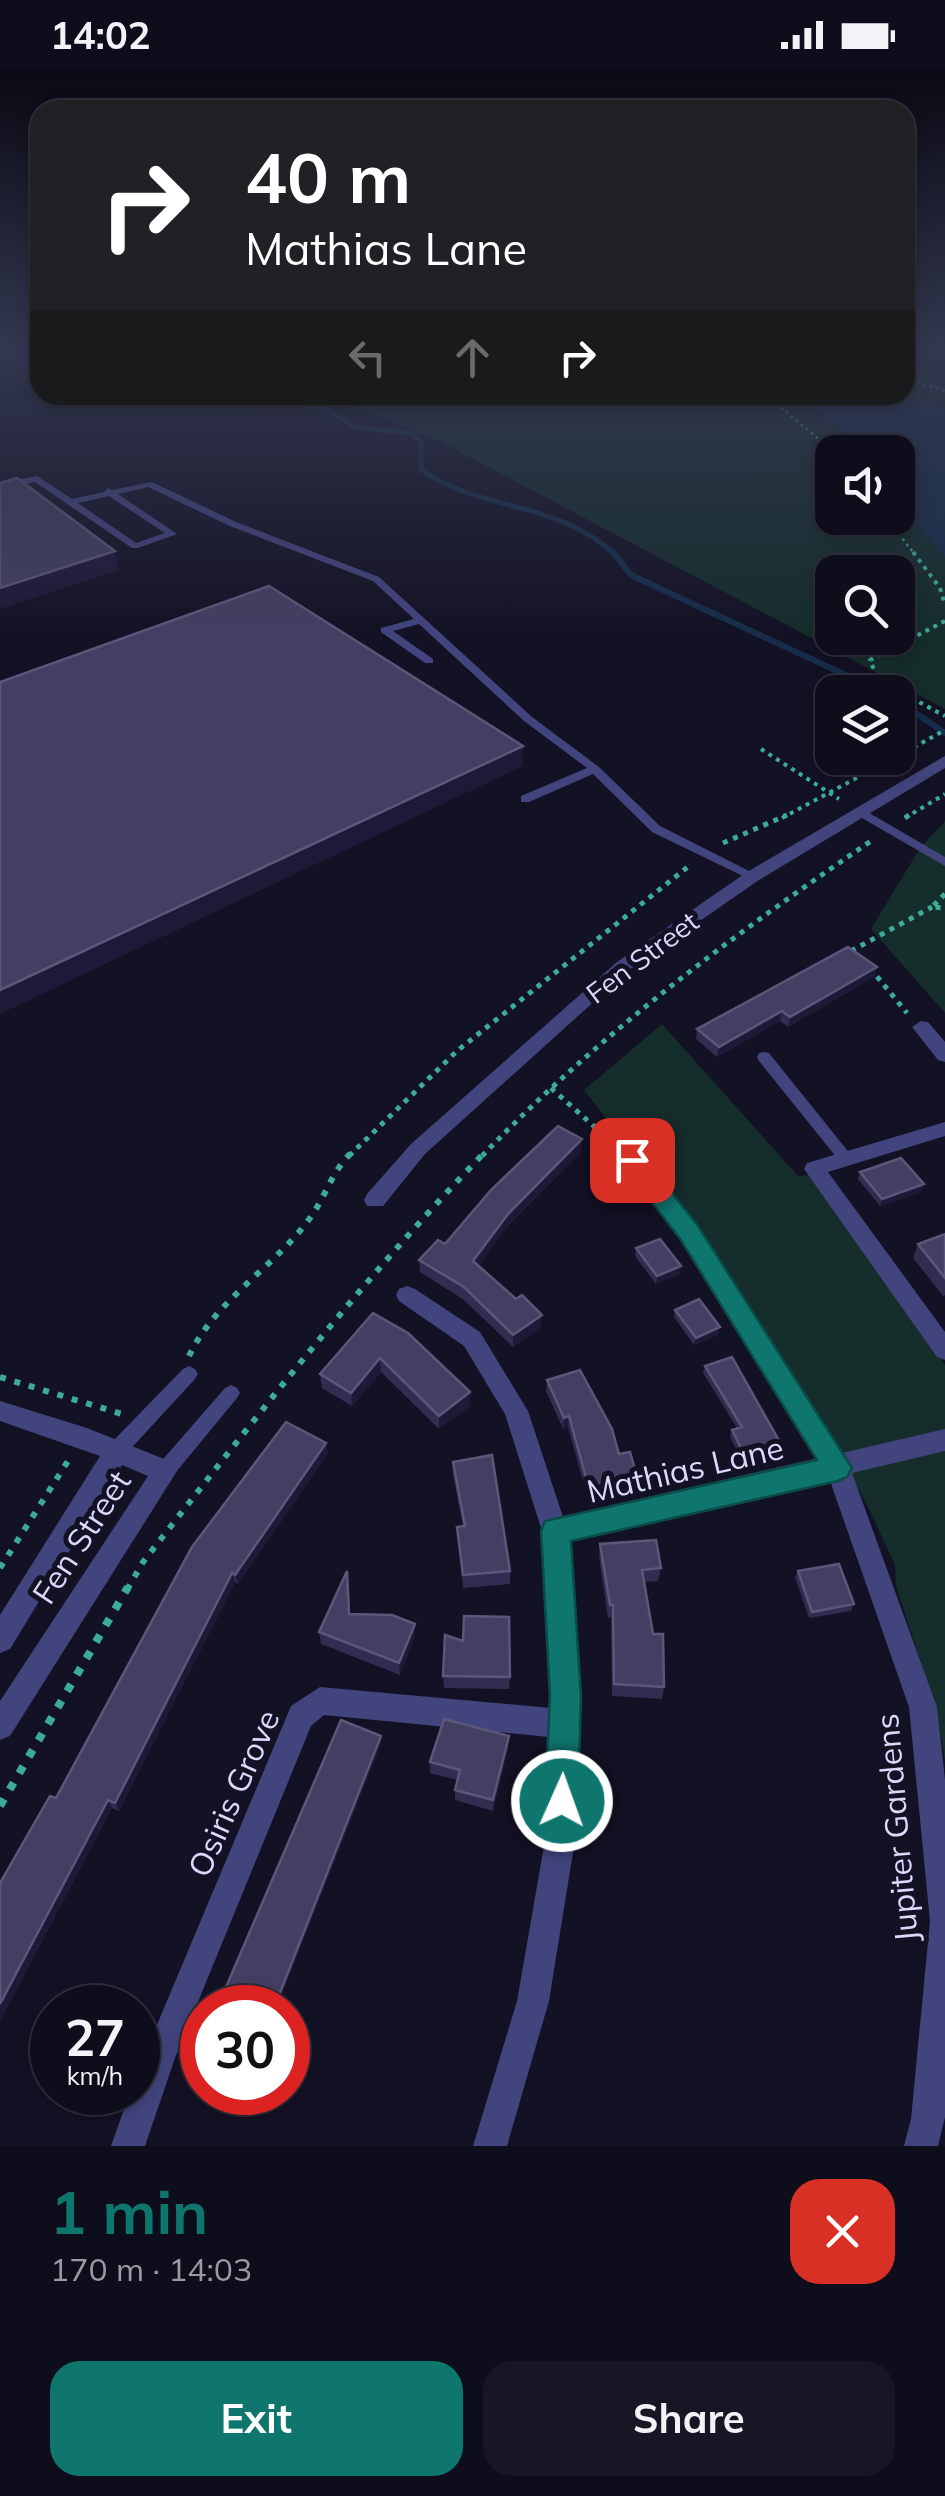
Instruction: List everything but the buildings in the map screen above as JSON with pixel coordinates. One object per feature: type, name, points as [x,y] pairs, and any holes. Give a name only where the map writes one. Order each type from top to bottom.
[{"type":"street","name":"Fen Street","points":[[375,1200],[418,1149],[623,966],[752,876],[945,761]]},
{"type":"street","points":[[921,1027],[945,1055]]},
{"type":"street","points":[[945,1130],[814,1169],[945,1350]]},
{"type":"street","name":"Jupiter Gardens","points":[[632,1160],[690,1233],[838,1468],[923,1707],[944,1921],[921,2146]]},
{"type":"street","points":[[408,1296],[472,1340],[516,1411],[555,1531],[565,1724],[560,1840],[533,2001],[490,2146]]},
{"type":"street","points":[[0,1412],[117,1450],[165,1471]]},
{"type":"street","name":"Mathias Lane","points":[[555,1531],[945,1440]]},
{"type":"street","name":"Fen Street","points":[[0,1640],[117,1450]]},
{"type":"street","name":"Fen Street","points":[[0,1726],[165,1471]]},
{"type":"street","name":"Osiris Grove","points":[[128,2146],[159,2058],[301,1716],[320,1701],[565,1724]]},
{"type":"lane","points":[[0,486],[36,479],[135,546],[172,534],[108,491]]},
{"type":"lane","points":[[71,502],[137,483],[153,485],[233,524],[376,579],[528,719],[596,769],[656,829],[752,876]]},
{"type":"lane","points":[[421,620],[385,630],[429,660]]},
{"type":"lane","points":[[525,800],[596,769]]},
{"type":"lane","points":[[858,811],[945,862]]},
{"type":"lane","points":[[764,1057],[846,1159]]},
{"type":"lane","name":"Fen Street","points":[[117,1450],[187,1376]]},
{"type":"lane","name":"Fen Street","points":[[165,1471],[231,1392]]},
{"type":"path","points":[[900,535],[940,588],[945,605]]},
{"type":"path","points":[[945,621],[870,660],[878,680],[945,716]]},
{"type":"path","points":[[915,747],[945,730]]},
{"type":"path","points":[[761,749],[858,811]]},
{"type":"path","points":[[721,844],[768,825],[862,775]]},
{"type":"path","points":[[0,1806],[143,1562],[372,1274],[550,1088],[774,906],[945,794]]},
{"type":"path","points":[[187,1376],[190,1350],[202,1328],[312,1217],[332,1171],[457,1051],[687,868]]},
{"type":"path","points":[[857,959],[846,951],[932,907],[945,894]]},
{"type":"path","points":[[932,907],[945,908]]},
{"type":"path","points":[[866,966],[921,1027]]},
{"type":"path","points":[[550,1088],[632,1160]]},
{"type":"path","points":[[0,1377],[110,1410]]},
{"type":"path","points":[[0,1568],[64,1466]]},
{"type":"green space","points":[[446,445],[815,445],[815,535],[915,535],[915,445],[945,445],[945,709],[915,693],[915,675],[881,675],[843,655],[915,655],[915,555],[815,555],[815,640]]},
{"type":"green space","points":[[945,821],[945,1013],[871,929],[920,848]]},
{"type":"green space","points":[[662,1024],[798,1176],[808,1175],[881,1270],[945,1365],[945,1761],[936,1709],[896,1586],[895,1565],[867,1505],[808,1400],[710,1251],[584,1090]]},
{"type":"water","points":[[915,445],[945,445],[945,558],[915,520]]},
{"type":"waterway","points":[[421,445],[421,469],[442,482],[569,525],[593,537],[615,555]]},
{"type":"waterway","points":[[613,552],[631,575],[846,675]]},
{"type":"waterway","points":[[915,713],[945,733]]},
{"type":"route","points":[[562,1801],[566,1696],[555,1531],[838,1468],[690,1233],[632,1160]]}]
